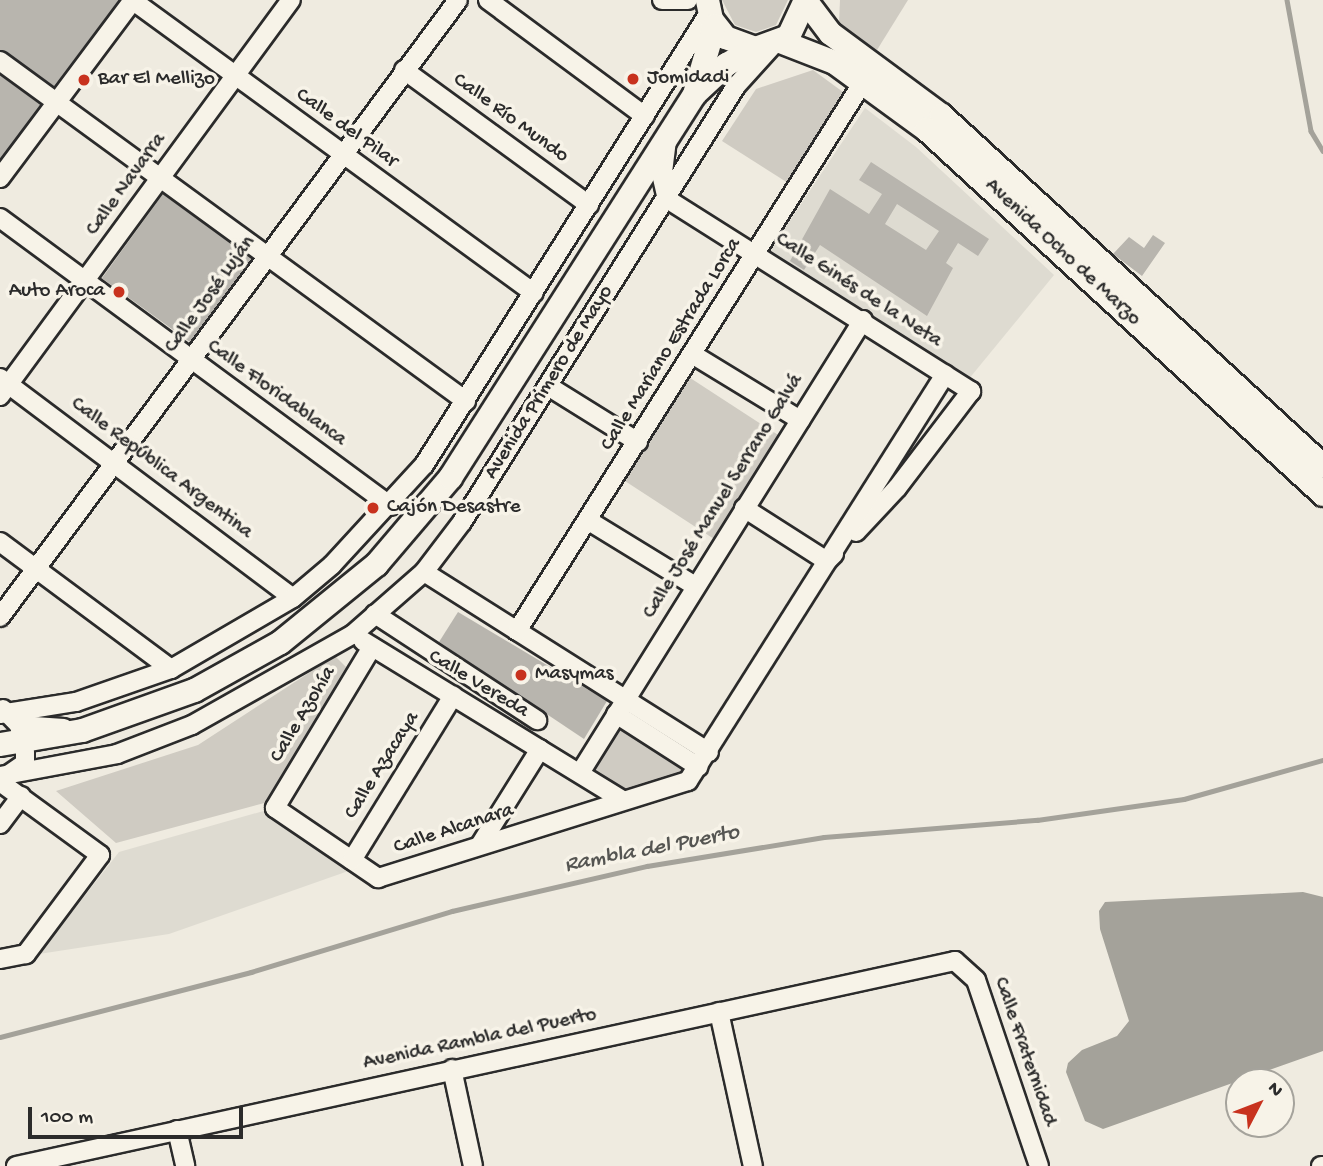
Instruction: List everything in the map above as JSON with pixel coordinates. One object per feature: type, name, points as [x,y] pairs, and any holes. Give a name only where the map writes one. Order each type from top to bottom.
[{"type":"main road","points":[[769,45],[795,28],[805,0]]},
{"type":"main road","name":"Avenida Ocho de Marzo","points":[[805,0],[830,33],[941,115],[1188,345],[1323,466]]},
{"type":"main road","name":"Avenida Ocho de Marzo","points":[[710,13],[739,45],[769,45],[823,56],[863,82],[1003,197],[1323,494]]},
{"type":"main road","name":"Avenida Primero de Mayo","points":[[694,94],[710,13]]},
{"type":"main road","name":"Avenida Primero de Mayo","points":[[0,744],[12,727],[82,730],[162,704],[252,660],[306,624],[384,556],[450,477],[694,94],[726,64],[769,45]]},
{"type":"street","name":"Calle del Pilar","points":[[132,0],[534,293]]},
{"type":"street","points":[[0,177],[132,0]]},
{"type":"street","name":"Calle Navarra","points":[[3,386],[85,281],[291,0]]},
{"type":"street","name":"Calle José Luján","points":[[0,617],[458,0]]},
{"type":"street","points":[[488,0],[645,116]]},
{"type":"street","points":[[662,0],[688,0]]},
{"type":"street","name":"Avenida Primero de Mayo","points":[[12,727],[172,669],[293,598],[390,506],[466,401],[710,13]]},
{"type":"street","name":"Avenida Primero de Mayo","points":[[12,727],[2,778],[117,754],[192,725],[352,635],[424,572],[548,386],[736,86],[769,45]]},
{"type":"street","points":[[0,61],[466,401]]},
{"type":"street","name":"Calle Río Mundo","points":[[404,71],[589,205]]},
{"type":"street","name":"Calle Mariano Estrada Lorca","points":[[517,631],[589,521],[863,82]]},
{"type":"street","points":[[667,136],[663,178],[667,200]]},
{"type":"street","name":"Calle Ginés de la Neta","points":[[667,200],[756,251],[971,391],[897,488],[827,561]]},
{"type":"street","name":"Calle Floridablanca","points":[[0,218],[390,506]]},
{"type":"street","name":"Calle José Manuel Serrano Galvá","points":[[580,773],[863,320]]},
{"type":"street","points":[[1188,345],[1323,451]]},
{"type":"street","points":[[692,354],[800,420]]},
{"type":"street","points":[[424,572],[517,631],[699,767],[945,375]]},
{"type":"street","name":"Calle República Argentina","points":[[3,386],[116,464],[293,598]]},
{"type":"street","points":[[548,386],[638,442]]},
{"type":"street","points":[[744,508],[827,561]]},
{"type":"street","points":[[589,521],[695,586]]},
{"type":"street","points":[[0,542],[172,669]]},
{"type":"street","points":[[375,614],[537,720]]},
{"type":"street","name":"Calle Vereda","points":[[352,635],[622,800]]},
{"type":"street","name":"Calle Azohía","points":[[275,808],[372,647]]},
{"type":"street","name":"Calle Azacaya","points":[[352,860],[453,696]]},
{"type":"street","points":[[620,706],[709,752]]},
{"type":"street","name":"Avenida Primero de Mayo","points":[[12,727],[49,768]]},
{"type":"street","points":[[480,845],[540,749]]},
{"type":"street","name":"Calle Alcanara","points":[[275,808],[378,878],[688,781],[699,767]]},
{"type":"street","points":[[0,959],[26,954],[100,855],[21,796],[2,778]]},
{"type":"street","points":[[1,821],[21,796]]},
{"type":"street","name":"Avenida Rambla del Puerto","points":[[16,1166],[955,961]]},
{"type":"street","name":"Calle Fraternidad","points":[[955,961],[976,980],[1039,1166]]},
{"type":"street","points":[[719,1012],[753,1166]]},
{"type":"street","points":[[452,1069],[473,1166]]},
{"type":"street","points":[[177,1130],[185,1166]]},
{"type":"shaded area","points":[[722,0],[788,0],[776,25],[756,32],[735,25]]},
{"type":"shaded area","points":[[840,0],[908,0],[877,50],[839,23]]},
{"type":"shaded area","points":[[813,70],[843,92],[788,183],[722,141],[756,89]]},
{"type":"shaded area","points":[[865,108],[916,147],[1054,275],[968,380],[769,252]]},
{"type":"shaded area","points":[[681,372],[787,441],[720,543],[615,474]]},
{"type":"shaded area","points":[[335,656],[346,667],[268,802],[116,843],[56,791],[198,745]]},
{"type":"shaded area","points":[[616,714],[699,767],[622,800],[580,773]]},
{"type":"shaded area","points":[[267,810],[354,869],[169,934],[39,954],[119,852]]},
{"type":"shaded area","points":[[1303,892],[1323,897],[1323,1051],[1275,1068],[1225,1068],[1225,1086],[1103,1129],[1085,1121],[1066,1072],[1068,1063],[1082,1050],[1117,1036],[1129,1021],[1100,929],[1099,911],[1105,902]]},
{"type":"building","points":[[0,0],[119,0],[54,86],[0,50]]},
{"type":"building","points":[[0,75],[41,105],[0,159]]},
{"type":"building","points":[[871,162],[989,239],[978,256],[958,243],[946,263],[953,268],[927,316],[820,245],[804,270],[790,261],[830,189],[869,214],[882,194],[859,180]],"holes":[[[897,204],[939,231],[926,250],[885,224]]]},
{"type":"building","points":[[163,194],[252,259],[191,343],[102,278]]},
{"type":"building","points":[[1153,235],[1165,243],[1142,276],[1113,254],[1129,237],[1144,248]]},
{"type":"building","name":"Masymas","points":[[458,612],[607,701],[584,739],[439,642]]},
{"type":"waterway","points":[[1287,0],[1311,131],[1323,151]]},
{"type":"waterway","name":"Rambla del Puerto","points":[[0,1037],[251,972],[452,911],[647,866],[824,837],[1037,820],[1184,799],[1323,760]]},
{"type":"place","name":"Jomidadi","points":[[633,79]]},
{"type":"place","name":"Bar El Mellizo","points":[[84,80]]},
{"type":"place","name":"Auto Aroca","points":[[119,292]]},
{"type":"place","name":"Cajón Desastre","points":[[373,508]]},
{"type":"place","name":"Masymas","points":[[521,675]]}]
